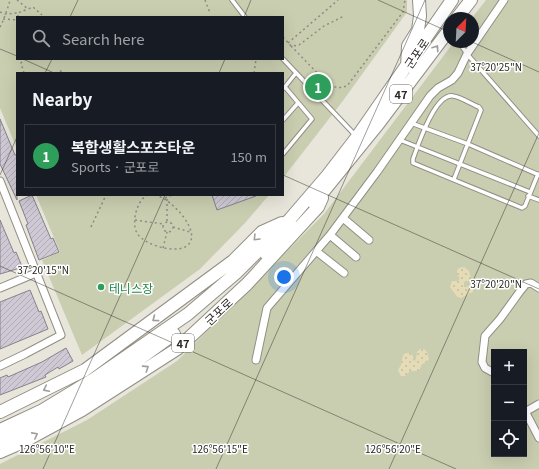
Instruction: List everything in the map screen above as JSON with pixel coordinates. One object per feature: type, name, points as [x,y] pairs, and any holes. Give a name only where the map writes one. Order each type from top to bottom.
[{"type":"main road","points":[[407,67],[408,46],[418,30],[420,16],[419,0]]},
{"type":"main road","name":"군포로","points":[[0,430],[42,410],[94,379],[188,314],[236,273],[290,219],[327,176],[407,67],[452,0]]},
{"type":"main road","points":[[462,12],[471,0]]},
{"type":"main road","name":"군포로","points":[[0,441],[47,419],[134,363],[188,324],[240,278],[280,241],[327,188],[380,123],[443,37]]},
{"type":"main road","points":[[380,123],[380,113],[402,80],[398,78]]},
{"type":"main road","name":"군포로","points":[[0,452],[23,442],[82,410],[177,349],[247,284],[281,248],[318,207],[327,188]]},
{"type":"main road","name":"군포로","points":[[0,412],[85,370],[226,266],[262,232],[290,219]]},
{"type":"street","points":[[256,360],[267,308],[330,235],[377,172],[410,122],[433,92],[452,80],[458,73],[467,54],[504,0]]},
{"type":"street","points":[[0,181],[61,335],[0,366]]},
{"type":"street","points":[[343,218],[369,240]]},
{"type":"street","points":[[330,235],[356,257]]},
{"type":"street","points":[[316,252],[344,273]]},
{"type":"street","points":[[0,288],[36,274]]},
{"type":"street","points":[[491,371],[485,368],[482,362],[485,336],[500,320],[526,284],[531,283],[539,288]]},
{"type":"street","points":[[527,410],[539,404]]},
{"type":"street","points":[[527,415],[539,438]]},
{"type":"lane","points":[[232,0],[244,16]]},
{"type":"lane","points":[[440,18],[443,22]]},
{"type":"lane","points":[[463,48],[539,136]]},
{"type":"lane","points":[[283,60],[357,137]]},
{"type":"lane","points":[[284,153],[312,119],[284,88],[296,73]]},
{"type":"lane","points":[[410,122],[426,128],[468,144],[539,175],[522,208],[413,163],[413,159],[418,146],[426,128],[434,108],[447,96],[453,96],[479,107],[480,110],[468,144],[459,162],[454,179]]},
{"type":"lane","points":[[284,119],[298,103]]},
{"type":"lane","points":[[399,139],[459,162],[539,200]]},
{"type":"path","points":[[0,27],[10,0]]},
{"type":"path","points":[[17,0],[28,9]]},
{"type":"path","points":[[205,0],[210,13]]},
{"type":"path","points":[[288,43],[338,0]]},
{"type":"path","points":[[284,38],[328,84],[338,88],[347,86],[403,12],[405,0]]},
{"type":"path","points":[[0,12],[5,14],[18,13],[33,7],[42,15]]},
{"type":"path","points":[[291,46],[298,45],[324,26],[344,16]]},
{"type":"path","points":[[3,19],[16,20]]},
{"type":"path","points":[[24,60],[21,63],[24,72]]},
{"type":"path","points":[[254,72],[256,60]]},
{"type":"path","points":[[58,72],[64,70]]},
{"type":"path","points":[[91,227],[106,196]]},
{"type":"path","points":[[146,196],[142,199],[138,206],[135,220],[135,228],[140,237],[152,244],[164,248],[178,249],[186,246],[191,241],[191,232],[181,213],[166,199],[158,196]]},
{"type":"path","points":[[166,199],[170,196]]},
{"type":"path","points":[[166,199],[168,222]]},
{"type":"path","points":[[135,220],[164,224],[168,222]]},
{"type":"path","points":[[168,222],[172,223],[173,227],[191,232]]},
{"type":"path","points":[[164,224],[164,229],[167,231],[164,248]]},
{"type":"path","points":[[167,231],[171,231],[173,227]]},
{"type":"green space","points":[[0,0],[407,0],[407,12],[342,102],[284,177],[284,72],[16,72],[16,147],[0,108]]},
{"type":"green space","points":[[486,0],[539,0],[539,469],[0,469],[0,464],[87,420],[177,361],[324,214],[449,48],[479,48],[479,12],[477,12]]},
{"type":"green space","points":[[36,196],[268,196],[245,223],[200,269],[82,355],[42,260],[60,252]]},
{"type":"sand","points":[[464,267],[469,271],[471,278],[464,282],[464,287],[472,286],[473,292],[458,298],[450,287],[452,281],[458,281],[460,278],[457,275],[459,268]]},
{"type":"sand","points":[[420,349],[424,349],[427,352],[429,359],[422,364],[419,371],[410,371],[405,376],[401,376],[398,370],[401,365],[403,355],[410,353],[415,361],[417,352]]},
{"type":"building","points":[[0,119],[16,155],[17,200],[0,164]]},
{"type":"building","points":[[32,196],[51,239],[53,238],[59,252],[39,260],[19,201]]},
{"type":"building","points":[[212,196],[256,196],[217,210]]},
{"type":"building","points":[[0,220],[14,253],[16,252],[21,264],[20,268],[0,274]]},
{"type":"building","points":[[30,290],[48,329],[0,349],[0,302]]},
{"type":"building","points":[[66,348],[73,361],[59,369],[58,367],[45,375],[46,377],[0,395],[0,378],[7,375],[8,377],[42,362]]},
{"type":"place","name":"복합생활스포츠타운","points":[[318,87]]},
{"type":"place","name":"테니스장","points":[[101,287]]}]
